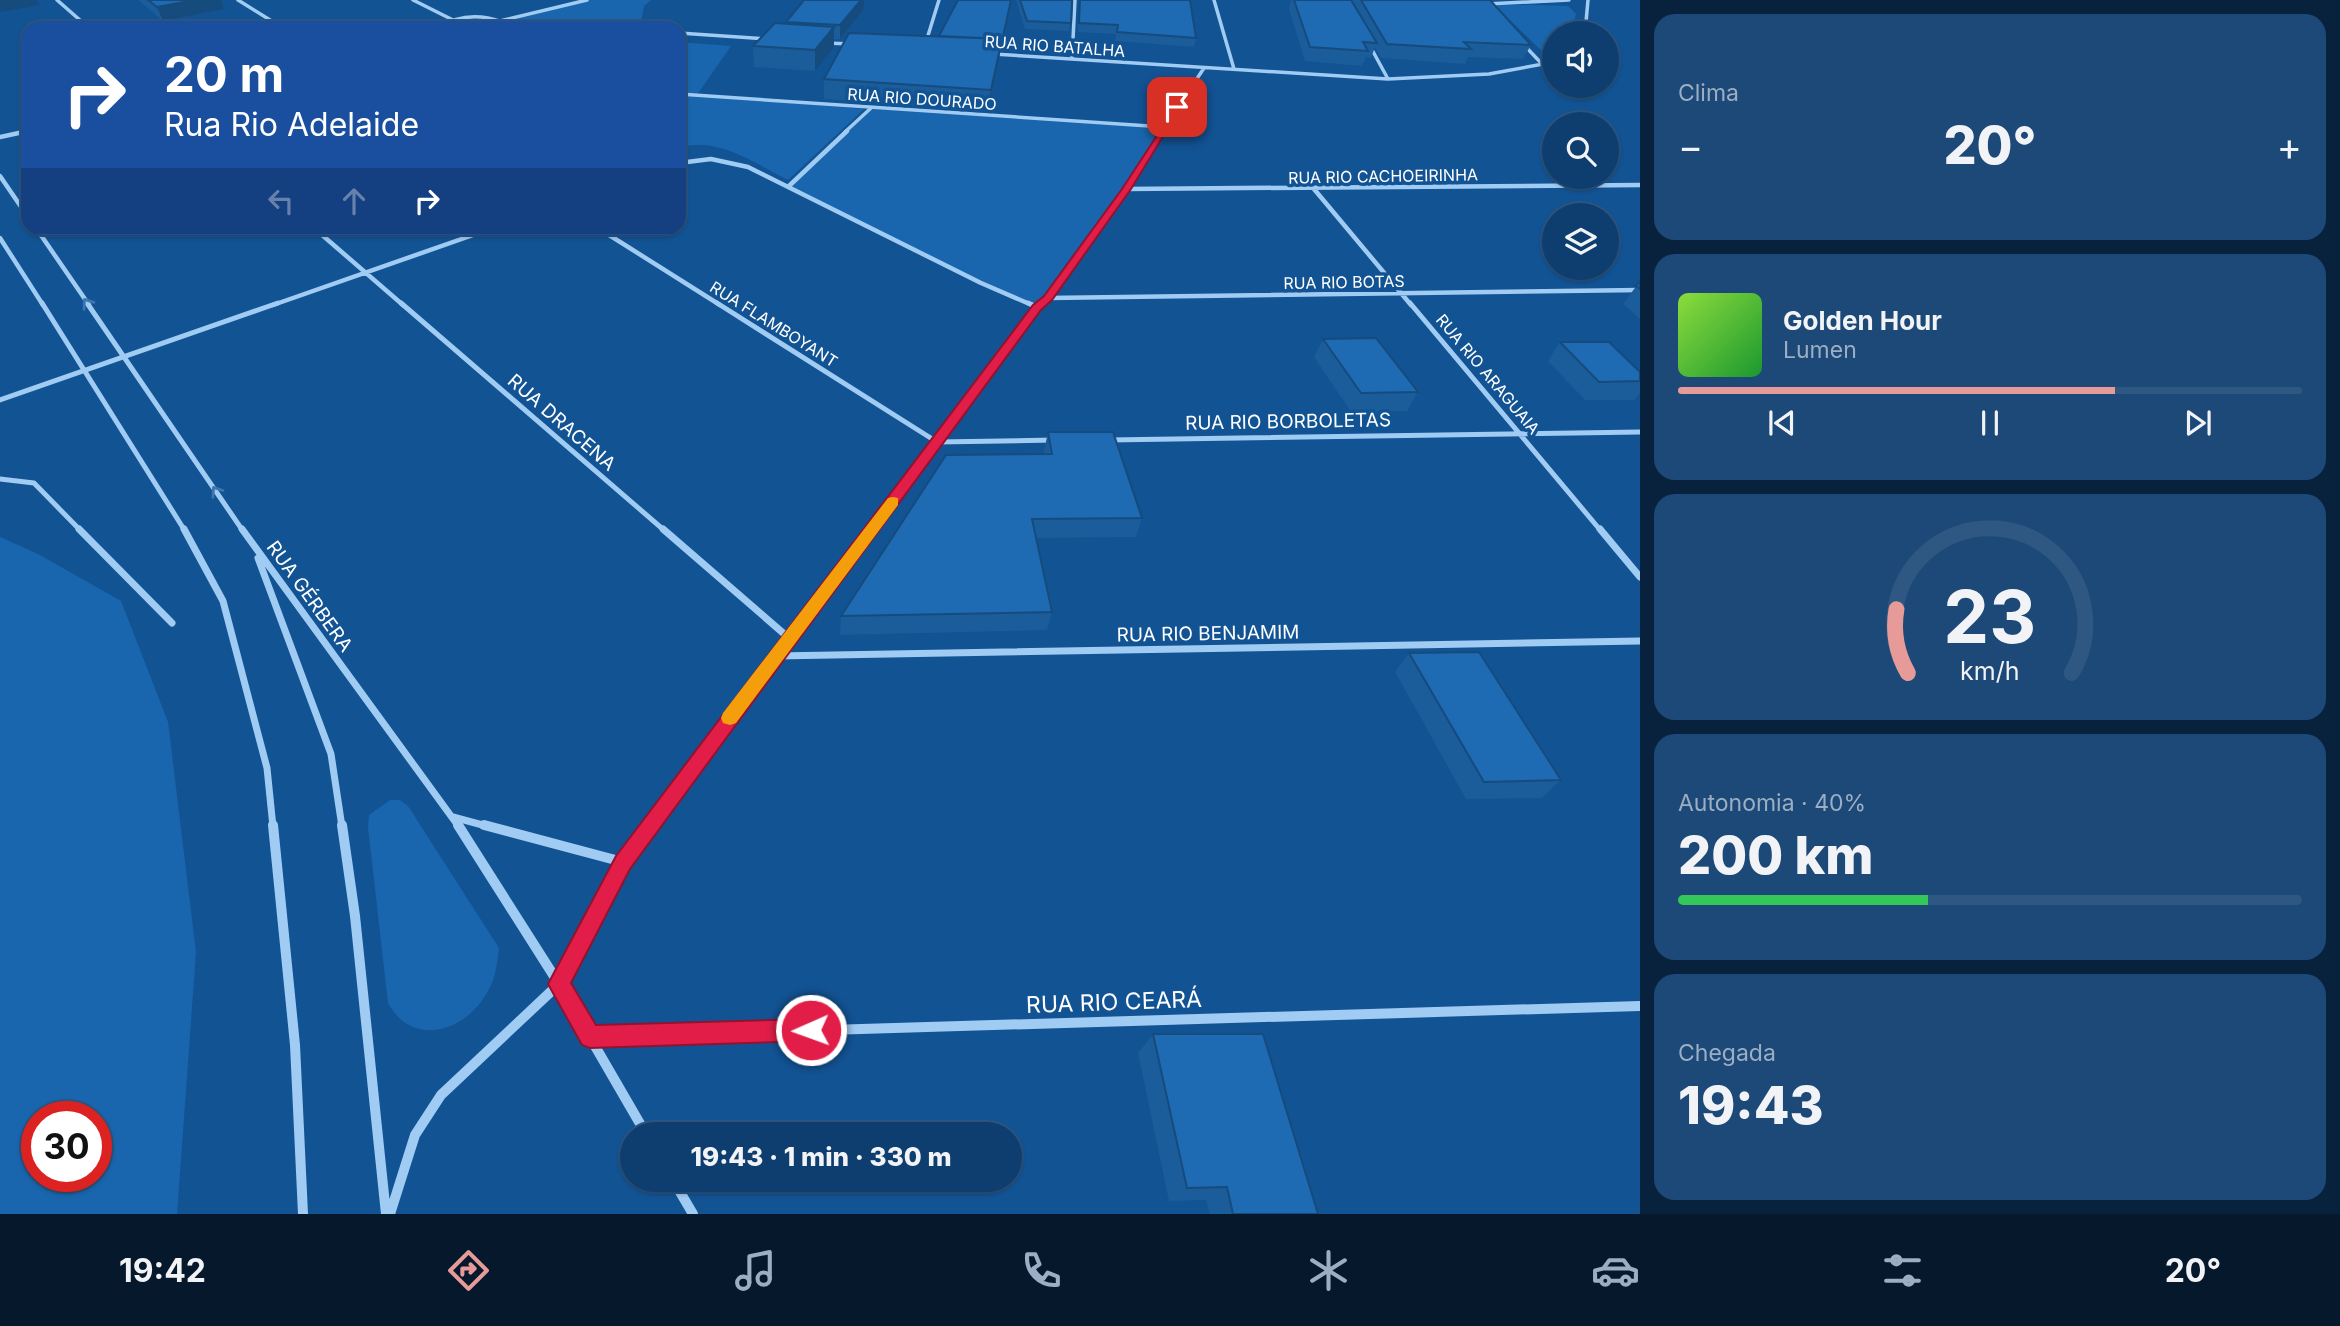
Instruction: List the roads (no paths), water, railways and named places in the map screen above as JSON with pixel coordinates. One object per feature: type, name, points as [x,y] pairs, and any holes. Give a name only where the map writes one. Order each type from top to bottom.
[{"type":"street","points":[[57,0],[81,21]]},
{"type":"street","points":[[238,0],[272,21]]},
{"type":"street","points":[[413,0],[453,20],[474,17],[490,21]]},
{"type":"street","points":[[513,21],[587,0]]},
{"type":"street","points":[[924,49],[939,0]]},
{"type":"street","points":[[1072,60],[1075,0]]},
{"type":"street","points":[[1214,0],[1234,69]]},
{"type":"street","points":[[1492,11],[1486,4],[1569,0]]},
{"type":"street","points":[[1586,21],[1588,0]]},
{"type":"street","points":[[686,33],[778,39]]},
{"type":"street","points":[[1516,37],[1542,64]]},
{"type":"street","points":[[818,42],[858,45]]},
{"type":"street","points":[[1369,45],[1388,79]]},
{"type":"street","name":"RUA RIO BATALHA","points":[[991,54],[1388,79],[1489,74],[1542,65]]},
{"type":"street","points":[[388,1214],[415,1135],[441,1095],[559,984],[623,862],[1037,307],[1048,298],[1126,189],[1204,68]]},
{"type":"street","name":"RUA RIO DOURADO","points":[[686,95],[1164,127]]},
{"type":"street","points":[[789,186],[871,108]]},
{"type":"street","points":[[0,137],[21,132]]},
{"type":"street","points":[[686,161],[702,158],[729,159],[789,186],[981,283],[1037,307]]},
{"type":"street","points":[[0,176],[21,207]]},
{"type":"street","name":"RUA RIO CACHOEIRINHA","points":[[1126,189],[1640,185]]},
{"type":"street","name":"RUA RIO ARAGUAIA","points":[[1314,189],[1640,577]]},
{"type":"street","name":"RUA GÉRBERA","points":[[41,235],[254,547],[453,817],[559,984],[639,1122]]},
{"type":"street","name":"RUA DRACENA","points":[[322,235],[790,639]]},
{"type":"street","points":[[0,400],[472,235]]},
{"type":"street","name":"RUA FLAMBOYANT","points":[[609,235],[937,442]]},
{"type":"street","points":[[0,238],[173,510],[223,601],[267,768],[295,1045],[303,1214]]},
{"type":"street","name":"RUA RIO BOTAS","points":[[1048,298],[1640,290]]},
{"type":"street","name":"RUA RIO BORBOLETAS","points":[[1104,440],[1640,432]]},
{"type":"street","points":[[937,442],[1062,440]]},
{"type":"street","points":[[0,479],[34,483],[172,623]]},
{"type":"street","points":[[254,547],[331,754],[355,916],[388,1214]]},
{"type":"street","name":"RUA RIO BENJAMIM","points":[[776,656],[1640,640]]},
{"type":"street","points":[[453,817],[623,862]]},
{"type":"street","name":"RUA RIO CEARÁ","points":[[590,1037],[1640,1006]]},
{"type":"street","points":[[680,1192],[693,1214]]}]
